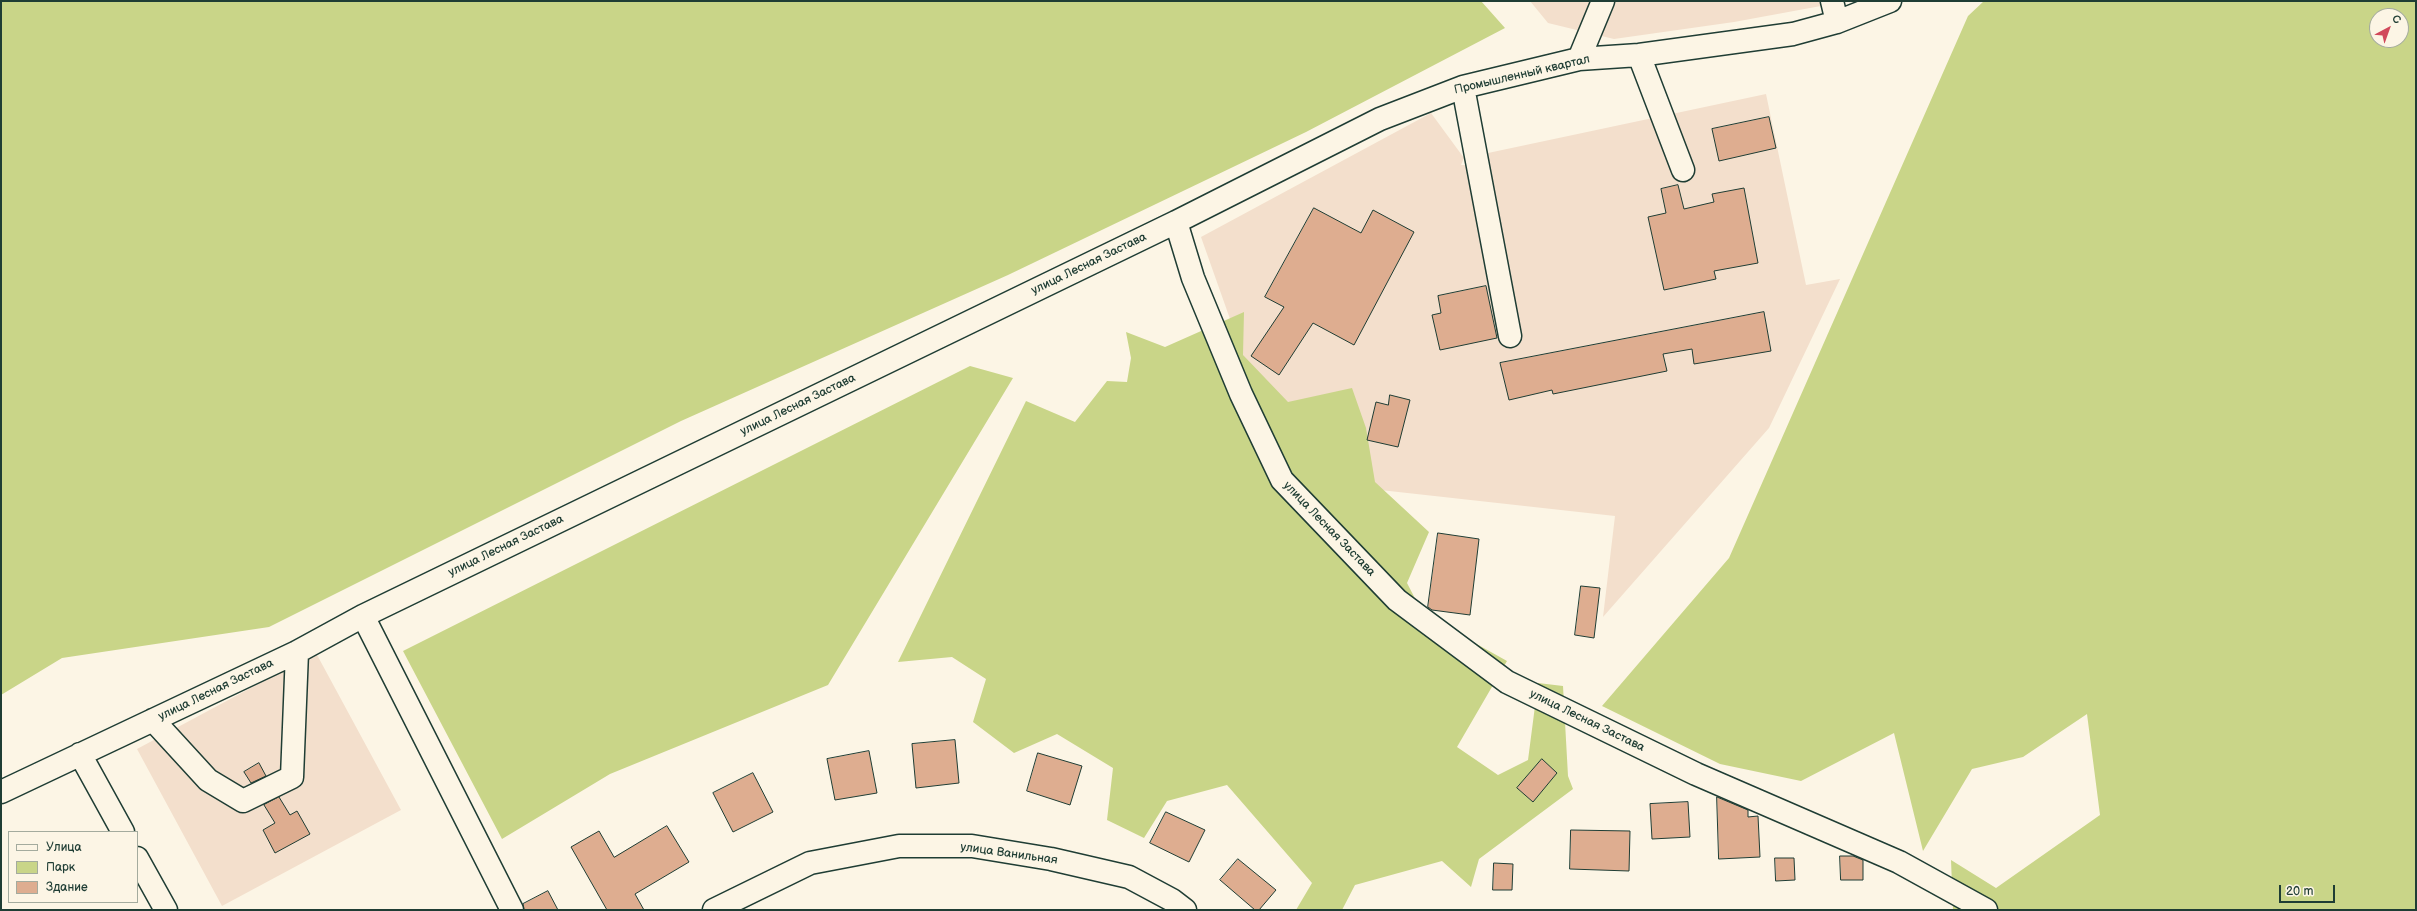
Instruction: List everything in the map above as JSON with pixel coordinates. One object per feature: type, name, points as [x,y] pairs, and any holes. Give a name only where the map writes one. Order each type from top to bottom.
[{"type":"street","points":[[1579,59],[1603,1]]},
{"type":"street","points":[[1832,1],[1837,22]]},
{"type":"street","name":"Промышленный квартал","points":[[1176,222],[1380,119],[1463,87],[1579,59],[1639,55],[1793,34],[1837,22],[1890,1]]},
{"type":"street","points":[[1639,55],[1683,170]]},
{"type":"street","points":[[1463,87],[1510,336]]},
{"type":"street","name":"улица Лесная Застава","points":[[1,792],[297,652],[362,616],[1176,222],[1193,278],[1241,394],[1282,480],[1397,600],[1507,682],[1696,774],[1899,862],[1986,910]]},
{"type":"street","points":[[362,616],[512,910]]},
{"type":"street","points":[[153,720],[208,780],[243,801],[292,777],[297,652]]},
{"type":"street","points":[[80,754],[122,831]]},
{"type":"street","name":"улица Ванильная","points":[[714,910],[810,863],[899,846],[972,846],[1051,859],[1129,877],[1172,900],[1185,910]]},
{"type":"street","points":[[138,860],[166,910]]},
{"type":"shaded area","points":[[1530,1],[1848,1],[1734,22],[1614,39],[1548,23]]},
{"type":"shaded area","points":[[1766,94],[1806,285],[1840,279],[1769,428],[1603,617],[1615,516],[1308,482],[1258,398],[1201,237],[1431,113],[1464,158],[1461,165],[1489,165],[1488,153]]},
{"type":"shaded area","points":[[316,653],[401,810],[222,906],[137,749]]},
{"type":"green space","points":[[1,1],[1481,1],[1505,28],[1306,132],[1008,275],[681,421],[269,627],[62,658],[1,695]]},
{"type":"green space","points":[[1984,1],[2416,1],[2416,910],[1953,910],[1951,860],[1996,888],[2100,815],[2087,714],[2023,757],[1972,769],[1923,851],[1894,733],[1801,781],[1720,764],[1602,706],[1729,558],[1968,16]]},
{"type":"green space","points":[[1244,312],[1243,355],[1288,402],[1352,388],[1366,428],[1375,482],[1429,532],[1407,583],[1423,614],[1507,661],[1457,747],[1498,775],[1528,760],[1538,683],[1563,686],[1568,776],[1573,789],[1479,859],[1471,887],[1442,861],[1355,885],[1342,910],[1296,910],[1312,883],[1227,785],[1167,801],[1144,838],[1107,820],[1113,768],[1057,734],[1014,753],[973,722],[986,679],[952,657],[898,662],[1026,401],[1075,422],[1107,381],[1127,382],[1131,358],[1126,332],[1165,347]]},
{"type":"green space","points":[[970,366],[1013,378],[828,685],[610,774],[502,839],[403,651]]},
{"type":"building","points":[[1769,117],[1776,148],[1719,161],[1712,129]]},
{"type":"building","points":[[1678,185],[1684,209],[1714,202],[1712,194],[1744,188],[1758,263],[1714,271],[1716,279],[1664,290],[1648,217],[1666,213],[1661,189]]},
{"type":"building","points":[[1314,208],[1361,233],[1373,210],[1414,232],[1354,345],[1313,323],[1279,375],[1251,356],[1284,307],[1265,297]]},
{"type":"building","points":[[1486,286],[1497,338],[1440,350],[1432,315],[1441,313],[1438,296]]},
{"type":"building","points":[[1764,312],[1771,351],[1694,364],[1692,349],[1663,354],[1667,371],[1553,394],[1552,390],[1509,400],[1500,363]]},
{"type":"building","points":[[1390,395],[1410,400],[1398,447],[1367,440],[1376,402],[1388,405]]},
{"type":"building","points":[[1438,533],[1479,539],[1470,615],[1432,610],[1428,607]]},
{"type":"building","points":[[1581,586],[1600,588],[1594,638],[1575,635]]},
{"type":"building","points":[[955,740],[959,783],[916,788],[912,744]]},
{"type":"building","points":[[869,751],[877,793],[835,800],[827,759]]},
{"type":"building","points":[[1038,753],[1082,766],[1070,805],[1027,791]]},
{"type":"building","points":[[1542,759],[1557,773],[1533,802],[1517,788]]},
{"type":"building","points":[[259,763],[266,776],[251,783],[244,772]]},
{"type":"building","points":[[753,773],[773,812],[733,832],[713,793]]},
{"type":"building","points":[[279,797],[290,815],[297,811],[310,834],[275,853],[263,830],[275,823],[264,805]]},
{"type":"building","points":[[1717,797],[1748,810],[1748,817],[1758,816],[1760,857],[1719,859]]},
{"type":"building","points":[[1688,802],[1690,837],[1652,839],[1650,804]]},
{"type":"building","points":[[1166,812],[1205,830],[1189,862],[1150,843]]},
{"type":"building","points":[[667,826],[689,862],[635,894],[644,910],[607,910],[571,847],[599,831],[614,857]]},
{"type":"building","points":[[1571,830],[1630,831],[1629,871],[1570,869]]},
{"type":"building","points":[[1840,856],[1853,856],[1863,860],[1863,880],[1841,880]]},
{"type":"building","points":[[1775,858],[1794,858],[1795,880],[1776,881]]},
{"type":"building","points":[[1238,859],[1276,890],[1259,910],[1255,910],[1220,880]]},
{"type":"building","points":[[1494,863],[1513,864],[1512,890],[1493,890]]},
{"type":"building","points":[[548,891],[558,910],[524,910],[523,904]]}]
